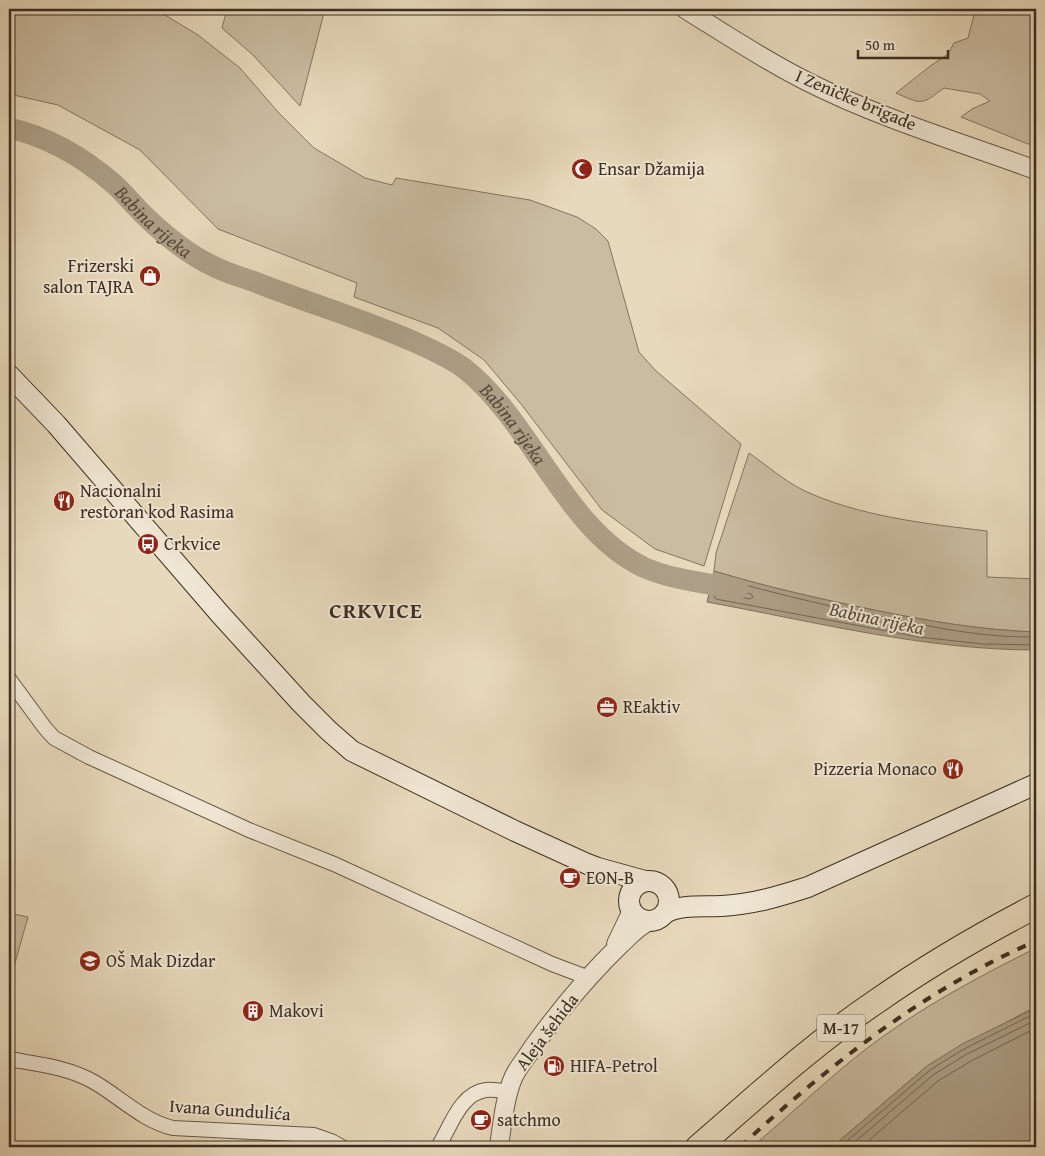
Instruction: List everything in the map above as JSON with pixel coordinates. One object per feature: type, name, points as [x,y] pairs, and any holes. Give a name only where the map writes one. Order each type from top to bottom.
[{"type":"highway","name":"M-17","points":[[698,1147],[801,1059],[876,1001],[997,926],[1036,906]]},
{"type":"main road","points":[[9,375],[56,424],[220,614],[301,703],[352,751],[514,831],[598,868],[645,881],[658,882],[667,892],[708,906]]},
{"type":"main road","points":[[598,868],[616,880],[624,890],[639,918],[657,917],[671,910],[770,900],[808,887],[1036,784]]},
{"type":"main road","points":[[630,904],[634,888],[645,881]]},
{"type":"main road","points":[[657,917],[669,903],[667,892]]},
{"type":"street","name":"I Zeničke brigade","points":[[685,9],[739,43],[806,81],[865,108],[1036,170]]},
{"type":"street","points":[[9,679],[54,738],[90,757],[249,830],[334,864],[552,964],[589,978]]},
{"type":"street","name":"Aleja šehida","points":[[610,955],[629,917],[630,904]]},
{"type":"street","name":"Aleja šehida","points":[[499,1147],[503,1117],[513,1077],[523,1062],[556,1016],[610,955],[642,925],[657,917]]},
{"type":"street","name":"Ivana Gundulića","points":[[9,1059],[78,1074],[146,1117],[173,1128],[314,1135],[342,1147]]},
{"type":"street","points":[[438,1147],[460,1108],[472,1096],[487,1090],[509,1092]]},
{"type":"shaded area","points":[[9,9],[155,9],[198,35],[240,68],[278,112],[314,148],[365,178],[392,185],[396,178],[530,200],[577,217],[596,229],[608,241],[639,352],[655,370],[741,444],[704,566],[655,549],[602,510],[521,404],[484,360],[438,328],[354,297],[357,283],[218,229],[140,150],[58,105],[9,94]]},
{"type":"shaded area","points":[[227,9],[325,9],[300,106],[253,55],[222,28]]},
{"type":"shaded area","points":[[985,9],[1036,9],[1036,144],[1028,144],[961,117],[972,109],[990,101],[980,94],[944,88],[931,98],[917,101],[896,93],[948,54],[954,43],[968,38],[974,15]]},
{"type":"shaded area","points":[[749,453],[796,487],[824,499],[869,513],[893,518],[987,531],[987,577],[1036,579],[1036,632],[974,627],[894,614],[834,602],[714,571],[716,553]]},
{"type":"shaded area","points":[[9,913],[28,917],[9,984]]},
{"type":"shaded area","points":[[1036,948],[1036,1008],[1027,1011],[927,1066],[832,1147],[752,1147],[834,1075],[904,1022],[947,995]]},
{"type":"water","points":[[714,571],[834,602],[894,614],[974,627],[1036,632],[1036,650],[994,649],[912,640],[871,634],[707,602]]},
{"type":"water","points":[[1036,1008],[1036,1147],[832,1147],[927,1066],[962,1044]]},
{"type":"waterway","name":"Babina rijeka","points":[[9,128],[52,143],[90,165],[114,184],[163,232],[204,262],[228,273],[391,332],[459,365],[489,391],[510,417],[570,502],[616,550],[643,567],[654,571],[678,578],[738,589]]},
{"type":"railway","points":[[740,1147],[808,1087],[879,1032],[955,982],[995,960],[1036,941]]},
{"type":"place","name":"Ensar Džamija","points":[[582,169]]},
{"type":"place","name":"Frizerski salon TAJRA","points":[[150,276]]},
{"type":"place","name":"Nacionalni restoran kod Rasima","points":[[64,501]]},
{"type":"place","name":"Crkvice","points":[[148,544]]},
{"type":"place","name":"REaktiv","points":[[607,707]]},
{"type":"place","name":"Pizzeria Monaco","points":[[953,769]]},
{"type":"place","name":"EON-B","points":[[570,878]]},
{"type":"place","name":"OŠ Mak Dizdar","points":[[90,961]]},
{"type":"place","name":"Makovi","points":[[253,1011]]},
{"type":"place","name":"HIFA-Petrol","points":[[554,1066]]},
{"type":"place","name":"satchmo","points":[[481,1120]]},
{"type":"district","name":"CRKVICE","points":[[376,610]]}]
